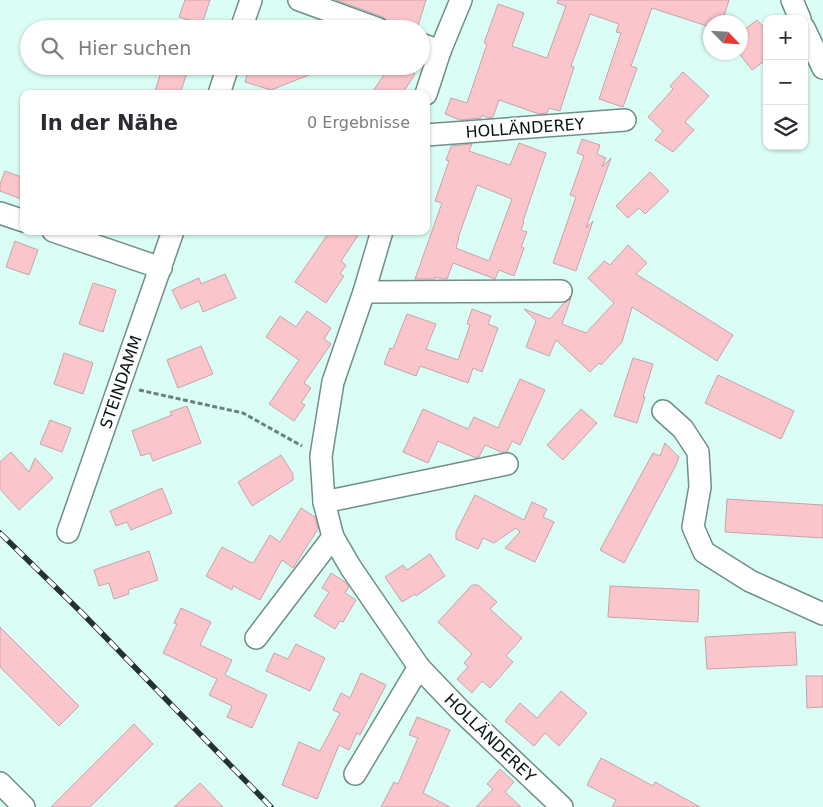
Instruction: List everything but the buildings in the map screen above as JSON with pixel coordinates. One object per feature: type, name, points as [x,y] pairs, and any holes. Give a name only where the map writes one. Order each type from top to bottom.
[{"type":"street","points":[[244,20],[251,0]]},
{"type":"street","points":[[299,0],[354,20]]},
{"type":"street","points":[[431,47],[460,0]]},
{"type":"street","points":[[792,0],[798,15]]},
{"type":"street","points":[[808,34],[820,54]]},
{"type":"street","points":[[220,90],[225,75]]},
{"type":"street","points":[[426,90],[428,75]]},
{"type":"street","name":"HOLLÄNDEREY","points":[[430,135],[625,120]]},
{"type":"street","points":[[0,213],[20,220]]},
{"type":"street","points":[[65,235],[161,268]]},
{"type":"street","name":"STEINDAMM","points":[[68,532],[172,235]]},
{"type":"street","name":"HOLLÄNDEREY","points":[[381,235],[364,292],[333,382],[321,456],[324,502],[333,537],[351,568],[420,667],[460,710],[562,807]]},
{"type":"street","points":[[364,292],[561,291]]},
{"type":"street","points":[[663,411],[683,429],[698,452],[700,487],[693,527],[704,552],[750,581],[823,614]]},
{"type":"street","points":[[324,502],[507,464]]},
{"type":"street","points":[[256,638],[333,537]]},
{"type":"street","points":[[355,774],[420,667]]},
{"type":"street","points":[[0,783],[24,807]]},
{"type":"path","points":[[119,386],[243,413],[321,456]]},
{"type":"railway","points":[[0,533],[81,612],[271,807]]}]
